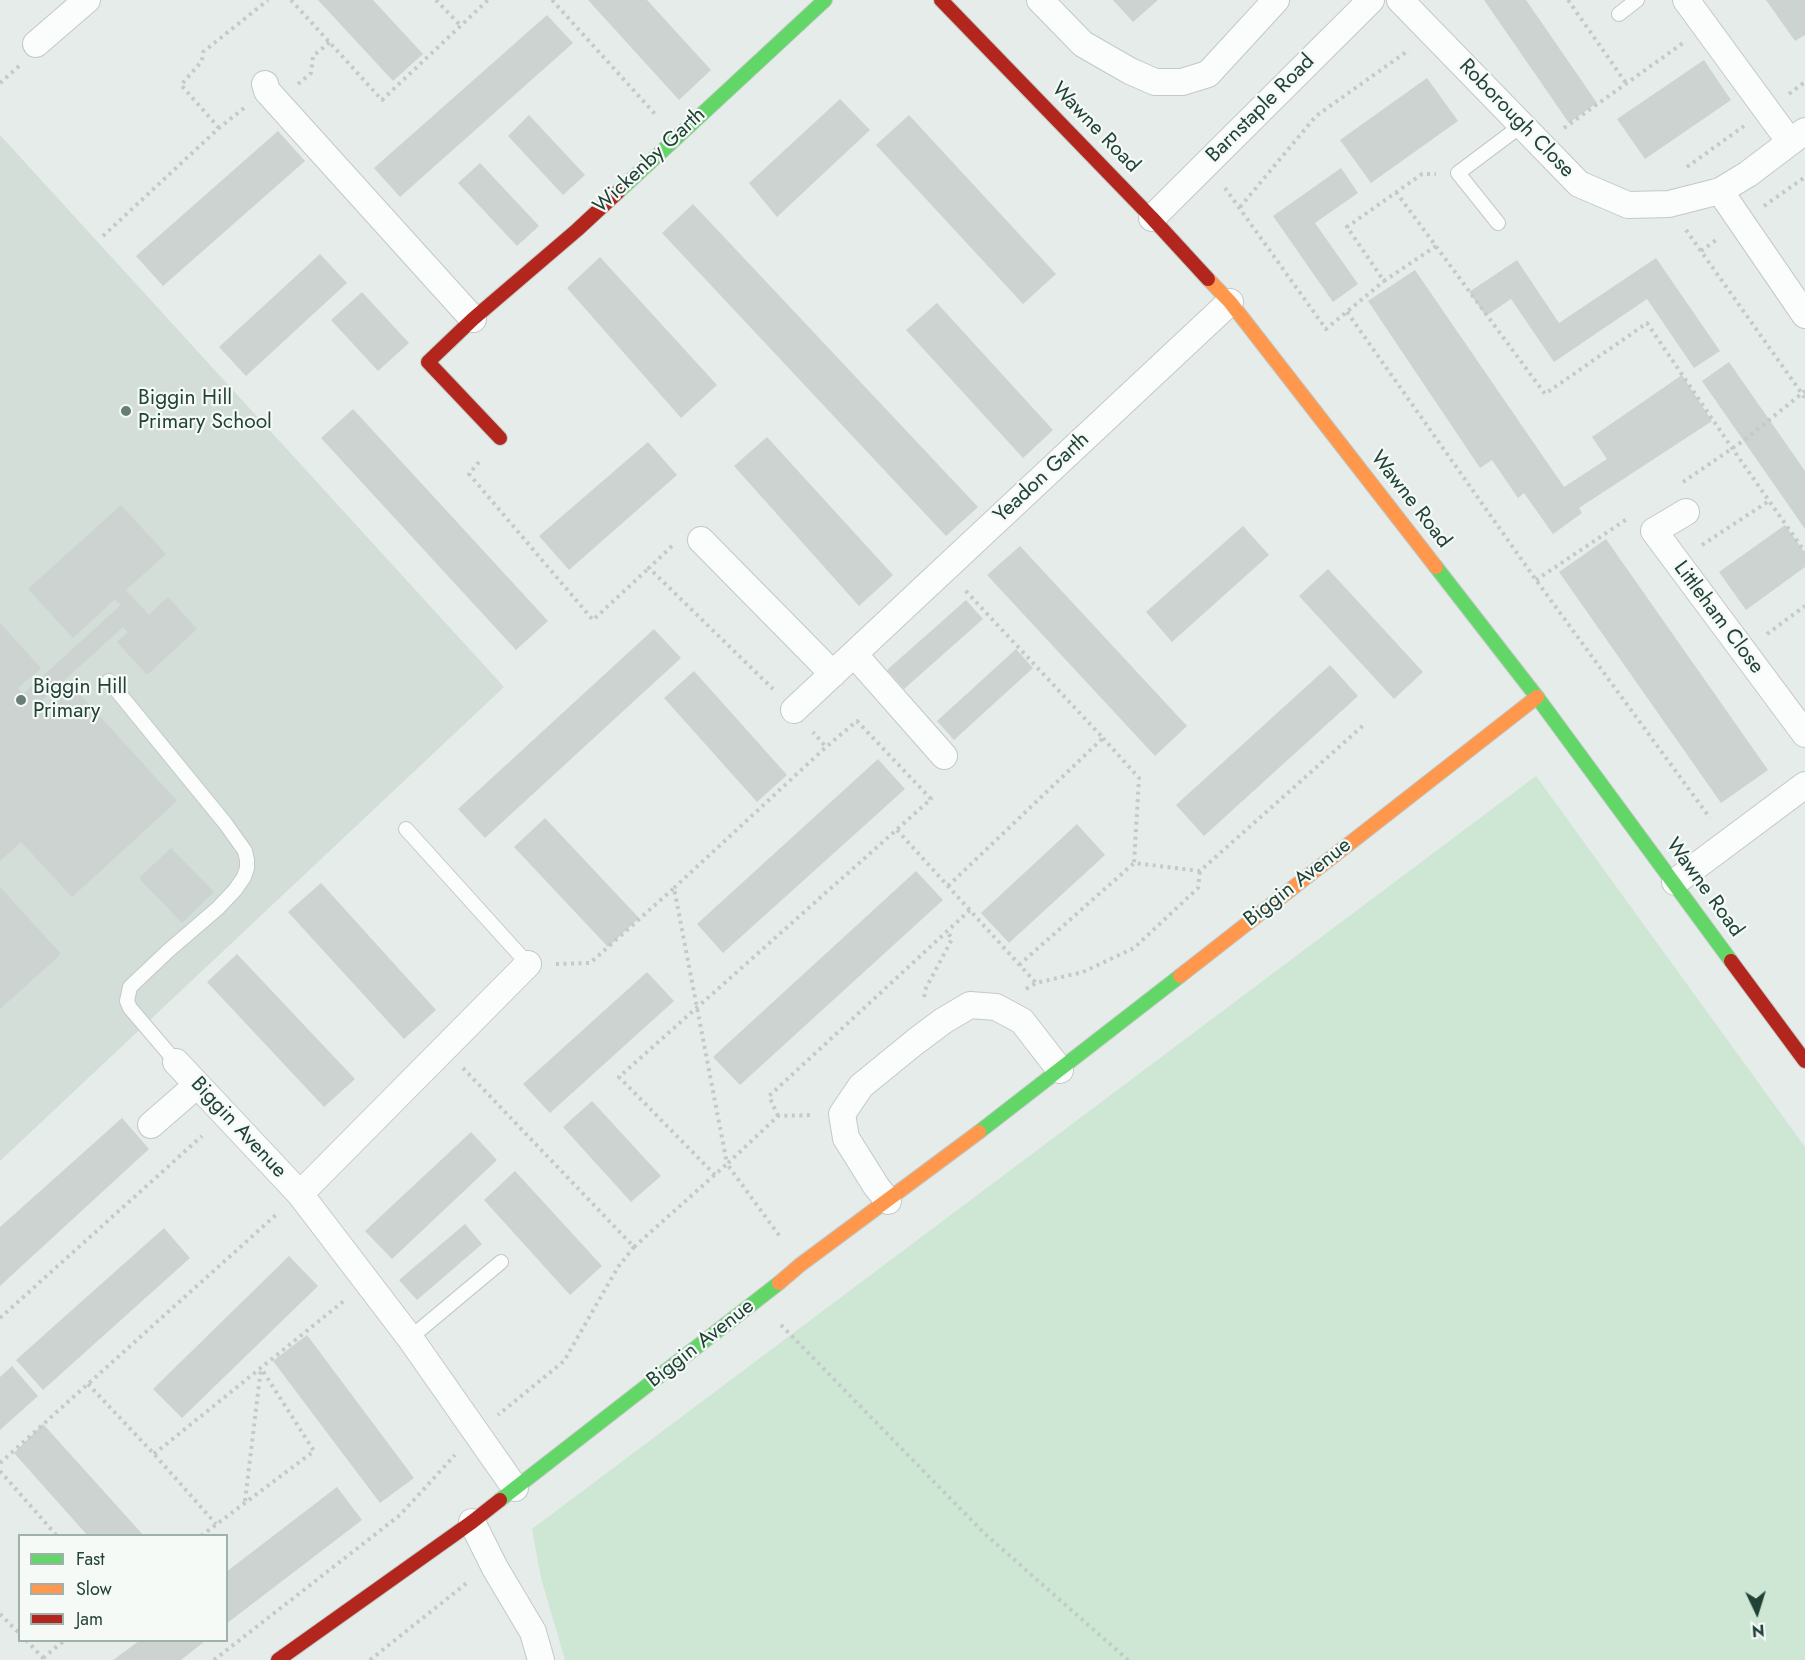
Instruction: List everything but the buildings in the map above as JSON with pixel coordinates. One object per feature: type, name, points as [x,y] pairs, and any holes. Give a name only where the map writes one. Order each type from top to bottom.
[{"type":"street","points":[[36,44],[87,0]]},
{"type":"street","name":"Wickenby Garth","points":[[500,438],[428,362],[473,319],[577,230],[825,0]]},
{"type":"street","name":"Wawne Road","points":[[941,0],[1230,302],[1537,697],[1805,1061]]},
{"type":"street","points":[[1040,0],[1083,44],[1130,71],[1155,82],[1182,82],[1208,74],[1276,0]]},
{"type":"street","name":"Barnstaple Road","points":[[1152,218],[1371,0]]},
{"type":"street","name":"Roborough Close","points":[[1400,0],[1579,184],[1628,205],[1669,204],[1720,191],[1748,174],[1798,137],[1767,110],[1686,0]]},
{"type":"street","points":[[271,93],[473,319]]},
{"type":"street","points":[[1720,191],[1805,315]]},
{"type":"street","name":"Yeadon Garth","points":[[794,710],[1230,302]]},
{"type":"street","name":"Littleham Close","points":[[1686,512],[1654,531],[1805,734]]},
{"type":"street","points":[[701,540],[833,674]]},
{"type":"street","points":[[854,654],[944,756]]},
{"type":"street","name":"Biggin Avenue","points":[[278,1660],[472,1522],[757,1301],[800,1265],[888,1201],[1059,1070],[1537,697]]},
{"type":"street","points":[[1675,882],[1805,785]]},
{"type":"street","name":"Biggin Avenue","points":[[300,1194],[528,964]]},
{"type":"street","points":[[888,1201],[871,1179],[846,1138],[842,1114],[861,1086],[932,1029],[970,1005],[996,1007],[1022,1021],[1059,1070]]},
{"type":"street","name":"Biggin Avenue","points":[[176,1062],[300,1194],[410,1338],[515,1488]]},
{"type":"street","points":[[151,1125],[197,1085]]},
{"type":"street","points":[[472,1522],[492,1563],[533,1632],[541,1660]]},
{"type":"lane","points":[[1619,14],[1637,0]]},
{"type":"lane","points":[[1498,223],[1458,173],[1522,125]]},
{"type":"lane","points":[[108,681],[225,823],[245,851],[247,860],[244,877],[218,908],[130,987],[127,1001],[130,1008],[176,1062]]},
{"type":"lane","points":[[405,829],[528,964]]},
{"type":"lane","points":[[410,1338],[501,1262]]},
{"type":"path","points":[[219,128],[181,85],[202,61],[203,52],[268,0]]},
{"type":"path","points":[[291,0],[382,100],[488,0]]},
{"type":"path","points":[[436,0],[460,25]]},
{"type":"path","points":[[552,0],[675,137]]},
{"type":"path","points":[[1568,0],[1626,83]]},
{"type":"path","points":[[1541,145],[1706,27]]},
{"type":"path","points":[[1240,207],[1316,116],[1432,33]]},
{"type":"path","points":[[271,93],[311,73],[313,56],[330,42]]},
{"type":"path","points":[[1681,171],[1805,82]]},
{"type":"path","points":[[103,236],[219,128],[249,105]]},
{"type":"path","points":[[1206,164],[1240,207],[1326,329],[1384,281],[1436,246]]},
{"type":"path","points":[[1384,281],[1347,227],[1422,174],[1458,173]]},
{"type":"path","points":[[1396,192],[1545,394],[1647,323],[1805,552]]},
{"type":"path","points":[[1669,204],[1805,398]]},
{"type":"path","points":[[1347,312],[1536,580],[1728,843]]},
{"type":"path","points":[[500,438],[469,474],[593,620],[688,531],[701,540]]},
{"type":"path","points":[[1677,562],[1769,501]]},
{"type":"path","points":[[649,568],[794,710],[826,747]]},
{"type":"path","points":[[945,569],[1139,778],[1134,863],[1019,965]]},
{"type":"path","points":[[1743,651],[1805,606]]},
{"type":"path","points":[[528,964],[590,963],[857,721],[931,799],[619,1077],[715,1175]]},
{"type":"path","points":[[996,1007],[1036,983],[1083,972],[1134,948],[1198,888],[1200,871],[1366,723]]},
{"type":"path","points":[[948,886],[994,838],[1103,738]]},
{"type":"path","points":[[897,830],[1036,983]]},
{"type":"path","points":[[1134,863],[1200,871]]},
{"type":"path","points":[[674,888],[727,1164],[800,1265]]},
{"type":"path","points":[[778,1116],[769,1096],[970,910]]},
{"type":"path","points":[[932,1029],[922,1006],[926,988],[952,939],[947,931]]},
{"type":"path","points":[[444,1048],[634,1247]]},
{"type":"path","points":[[214,1660],[400,1515],[476,1432],[564,1361],[618,1267],[634,1247],[778,1116],[842,1114]]},
{"type":"path","points":[[0,1318],[202,1136]]},
{"type":"path","points":[[0,1463],[300,1194]]},
{"type":"path","points":[[154,1454],[366,1282]]},
{"type":"path","points":[[757,1301],[984,1533],[1128,1660]]},
{"type":"path","points":[[245,1502],[261,1368]]},
{"type":"path","points":[[204,1534],[314,1451],[261,1368]]},
{"type":"path","points":[[88,1384],[216,1524]]},
{"type":"path","points":[[0,1471],[55,1534]]},
{"type":"path","points":[[370,1660],[492,1563]]},
{"type":"path","points":[[0,1614],[18,1632]]},
{"type":"path","points":[[27,1642],[44,1659],[64,1642]]},
{"type":"shaded area","name":"Biggin Hill Primary School","points":[[0,135],[504,687],[0,1161]]},
{"type":"green space","points":[[1536,776],[1805,1147],[1805,1660],[565,1660],[541,1578],[532,1529]]},
{"type":"traffic: fast","points":[[618,192],[825,0]]},
{"type":"traffic: fast","points":[[1436,567],[1537,697],[1731,961]]},
{"type":"traffic: fast","points":[[979,1132],[1180,976]]},
{"type":"traffic: fast","points":[[500,1500],[779,1283]]},
{"type":"traffic: slow","points":[[1208,279],[1230,302],[1436,567]]},
{"type":"traffic: slow","points":[[1180,976],[1537,697]]},
{"type":"traffic: slow","points":[[779,1283],[979,1132]]},
{"type":"traffic: jam","points":[[941,0],[1208,279]]},
{"type":"traffic: jam","points":[[500,438],[428,362],[473,319],[618,192]]},
{"type":"traffic: jam","points":[[1731,961],[1805,1061]]},
{"type":"traffic: jam","points":[[278,1660],[500,1500]]},
{"type":"place","name":"Biggin Hill Primary School","points":[[126,411]]},
{"type":"place","name":"Biggin Hill Primary","points":[[21,700]]}]
